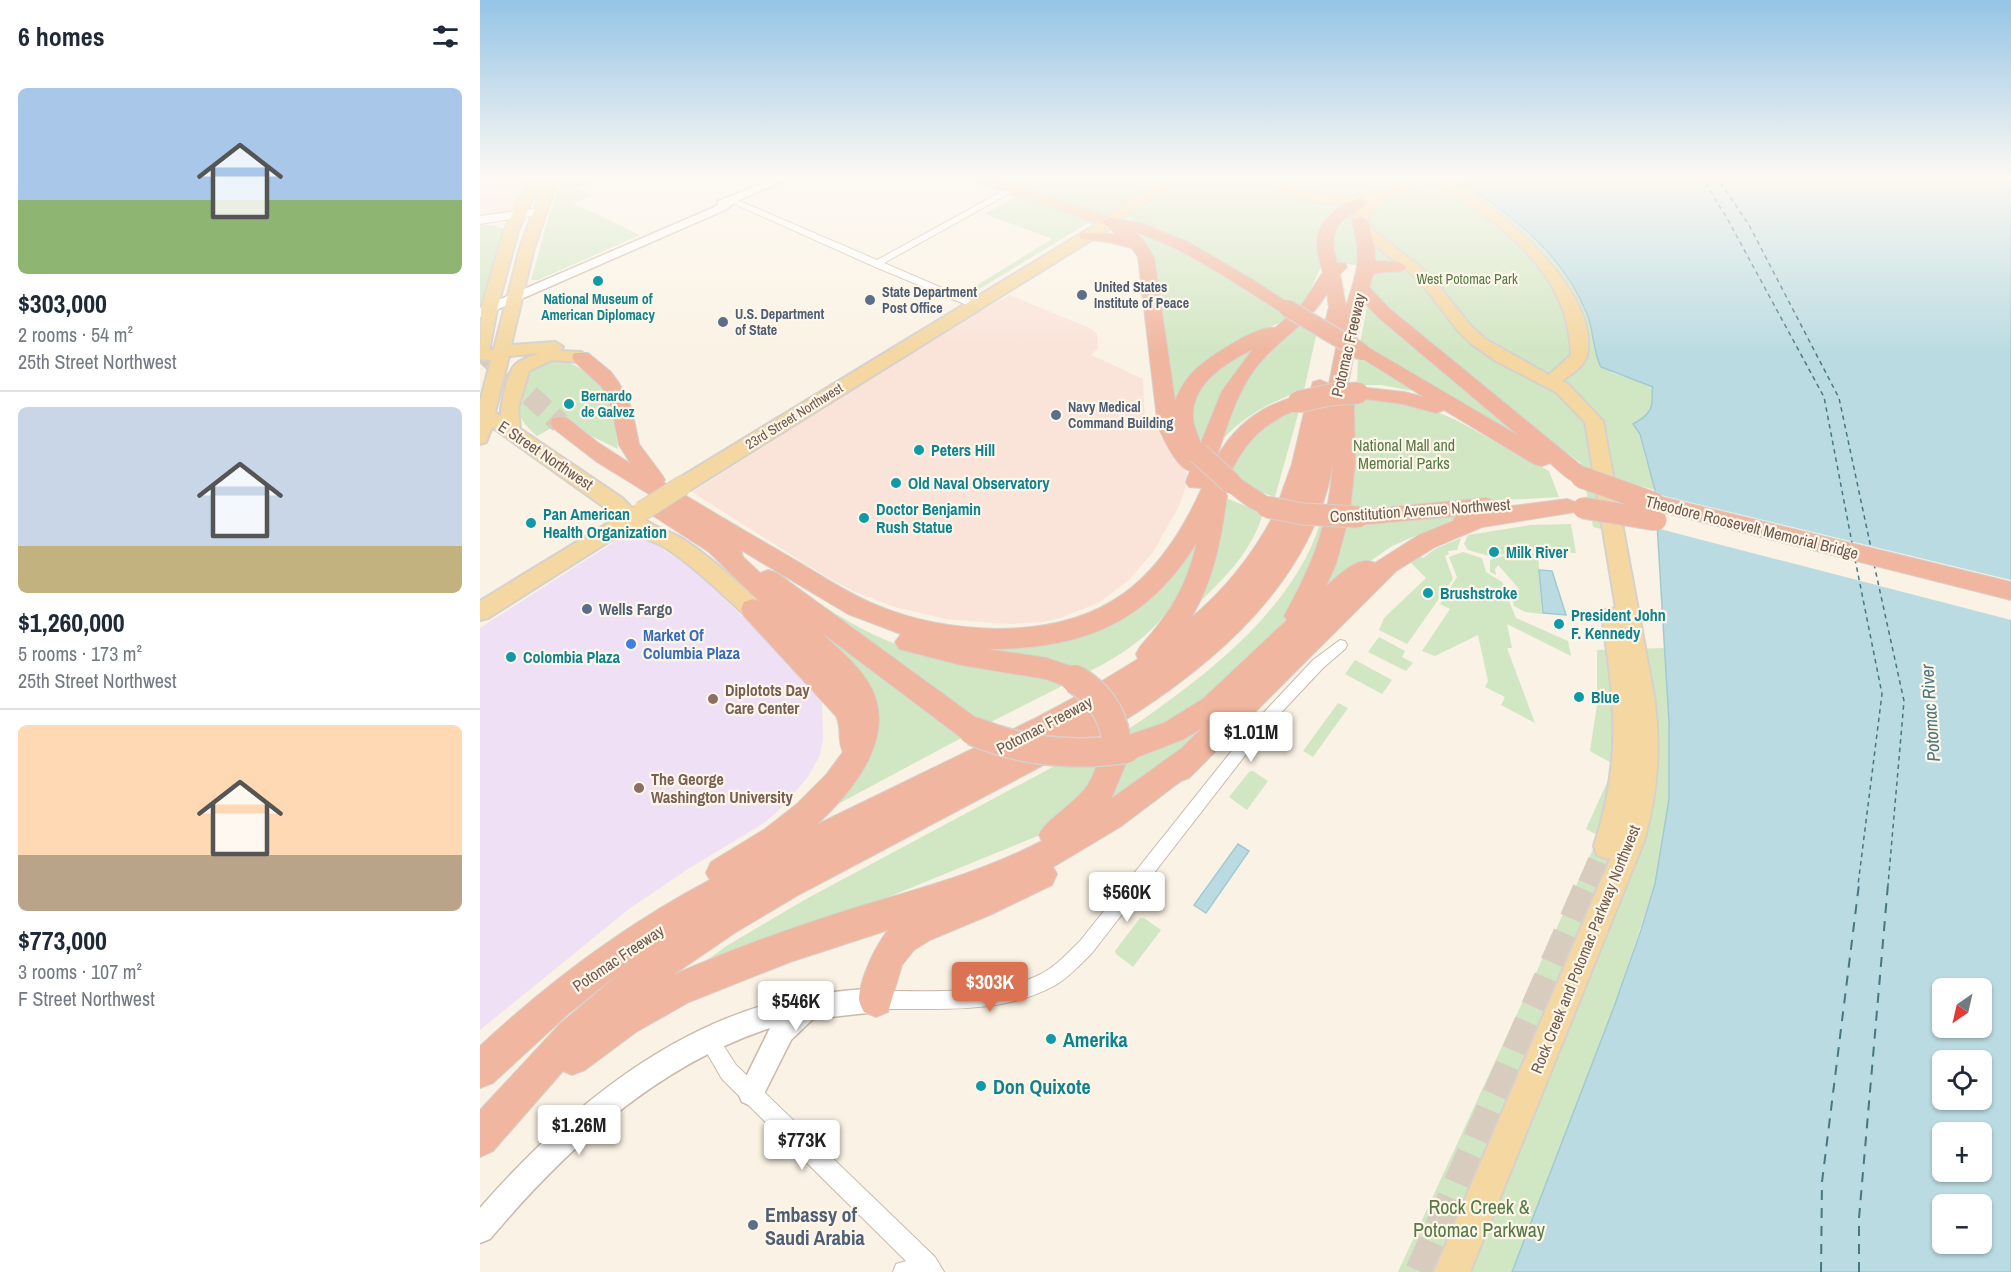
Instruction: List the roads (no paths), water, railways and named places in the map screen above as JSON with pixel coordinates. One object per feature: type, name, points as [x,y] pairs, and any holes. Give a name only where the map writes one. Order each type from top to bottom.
[{"type":"highway","name":"Constitution Avenue Northwest","points":[[1128,235],[1142,251],[1149,269],[1168,427],[1176,443],[1195,459],[1267,507],[1318,516],[1358,517],[1524,503],[1575,507]]},
{"type":"highway","name":"Constitution Avenue Northwest","points":[[1156,235],[1215,264],[1292,313],[1353,358],[1502,437]]},
{"type":"highway","name":"Potomac Freeway","points":[[480,1070],[536,1018],[605,963],[752,874],[1026,735],[1110,689],[1156,662],[1212,616],[1245,579],[1280,528],[1291,504],[1303,467],[1337,310],[1332,272],[1323,247],[1325,235]]},
{"type":"highway","name":"Potomac Freeway","points":[[483,1134],[578,1030],[644,975],[696,940],[797,880],[1086,731],[1149,692],[1200,653],[1229,626],[1262,590],[1287,554],[1304,524],[1320,478],[1353,358],[1350,324],[1363,280],[1366,243],[1364,235]]},
{"type":"highway","points":[[1087,236],[1119,239],[1142,251]]},
{"type":"highway","points":[[1195,459],[1183,414],[1187,394],[1194,382],[1209,366],[1315,300],[1332,272],[1350,265],[1363,280],[1384,313],[1581,477]]},
{"type":"highway","points":[[1363,280],[1378,265],[1399,267]]},
{"type":"highway","points":[[1094,622],[1140,582],[1169,546],[1188,506],[1235,385],[1292,313]]},
{"type":"highway","points":[[483,1134],[585,1046],[628,1016],[695,981],[813,936],[1014,854],[1059,832],[1081,815],[1105,785],[1121,743],[1112,719],[1102,702],[1096,694],[1075,679],[1047,669],[929,648],[881,632],[839,611],[797,585],[757,551],[673,488],[630,447],[622,409],[612,387],[604,376],[581,357]]},
{"type":"highway","points":[[1278,643],[1305,602],[1324,565],[1337,531],[1353,358]]},
{"type":"highway","points":[[1110,689],[1152,651],[1180,617],[1193,596],[1207,559],[1227,480],[1233,445],[1250,428],[1275,412],[1298,402],[1329,395],[1358,393],[1394,396],[1424,403],[1502,437]]},
{"type":"highway","points":[[673,488],[554,427],[578,455],[718,548],[751,567],[973,730],[1003,744],[1048,753],[1084,754],[1174,731],[1207,711],[1334,592],[1398,548],[1435,530],[1481,518],[1575,507]]},
{"type":"highway","name":"Theodore Roosevelt Memorial Bridge","points":[[1502,437],[1581,477],[1654,503],[2011,591]]},
{"type":"highway","points":[[757,551],[858,608],[892,621],[936,632],[980,638],[1020,639],[1061,633],[1094,622],[1135,600],[1168,566],[1201,512],[1227,480]]},
{"type":"highway","name":"Theodore Roosevelt Memorial Bridge","points":[[1575,507],[1656,520],[2011,609]]},
{"type":"highway","points":[[876,1000],[888,957],[902,938],[920,928],[1005,893],[1071,856],[1138,809],[1388,565],[1427,541],[1481,518]]},
{"type":"highway","points":[[605,963],[696,890],[805,817],[827,796],[845,772],[857,753],[865,733],[866,714],[861,695],[850,679],[762,588],[718,548]]},
{"type":"highway","points":[[753,609],[833,692],[850,714],[854,739],[845,772]]},
{"type":"highway","points":[[813,936],[990,879],[1041,857],[1103,822],[1190,757]]},
{"type":"main road","points":[[480,354],[485,311],[511,235]]},
{"type":"main road","points":[[480,438],[483,412],[532,235]]},
{"type":"main road","points":[[1356,235],[1419,282],[1449,309]]},
{"type":"main road","points":[[1371,235],[1424,277],[1449,309]]},
{"type":"main road","points":[[1518,235],[1545,266],[1566,298],[1578,332],[1580,356],[1551,382]]},
{"type":"main road","name":"23rd Street Northwest","points":[[480,612],[637,514],[673,488],[1087,236]]},
{"type":"main road","name":"Rock Creek and Potomac Parkway Northwest","points":[[1449,309],[1483,346],[1566,392],[1594,421],[1644,702],[1646,771],[1637,822],[1625,857],[1452,1272]]},
{"type":"main road","points":[[480,359],[500,352],[549,346],[564,348],[581,357]]},
{"type":"main road","points":[[480,452],[516,434],[508,408],[521,369],[535,360],[551,355],[581,357]]},
{"type":"main road","name":"Rock Creek and Potomac Parkway Northwest","points":[[1579,404],[1628,721],[1626,778],[1607,846]]},
{"type":"main road","name":"E Street Northwest","points":[[483,412],[606,496],[637,514],[644,529],[672,542],[699,561],[753,609]]},
{"type":"street","points":[[485,311],[597,264],[657,235]]},
{"type":"street","points":[[811,235],[974,305]]},
{"type":"street","points":[[876,264],[928,235]]},
{"type":"street","points":[[480,1229],[527,1175],[582,1124],[641,1079],[709,1041],[768,1017],[807,1008],[876,1000],[1000,995],[1035,985],[1062,970],[1086,947],[1259,727],[1318,664],[1340,645]]},
{"type":"street","points":[[751,1093],[782,1031],[807,1008]]},
{"type":"street","points":[[709,1041],[725,1067],[928,1270]]},
{"type":"street","points":[[904,1272],[928,1270]]},
{"type":"water","name":"Potomac River","points":[[1532,235],[2011,235],[2011,1272],[1512,1272],[1614,1007],[1641,930],[1655,884],[1669,799],[1669,722],[1655,490],[1640,434],[1633,424],[1643,418],[1650,409],[1653,387],[1601,367],[1587,314],[1565,273]]},
{"type":"water","points":[[1539,570],[1552,571],[1566,615],[1543,613]]},
{"type":"water","points":[[1238,844],[1249,851],[1206,913],[1194,905]]},
{"type":"tunnel","points":[[480,350],[485,355]]},
{"type":"tunnel","points":[[484,353],[560,423]]},
{"type":"tunnel","points":[[1590,885],[1607,846]]},
{"type":"tunnel","points":[[1421,1272],[1591,884]]},
{"type":"place","name":"National Museum of American Diplomacy","points":[[598,281]]},
{"type":"place","name":"United States Institute of Peace","points":[[1082,295]]},
{"type":"place","name":"State Department Post Office","points":[[870,300]]},
{"type":"place","name":"U.S. Department of State","points":[[723,322]]},
{"type":"place","name":"Bernardo de Galvez","points":[[569,404]]},
{"type":"place","name":"Navy Medical Command Building","points":[[1056,415]]},
{"type":"place","name":"Peters Hill","points":[[919,450]]},
{"type":"place","name":"Old Naval Observatory","points":[[896,483]]},
{"type":"place","name":"Doctor Benjamin Rush Statue","points":[[864,518]]},
{"type":"place","name":"Pan American Health Organization","points":[[531,523]]},
{"type":"place","name":"Milk River","points":[[1494,552]]},
{"type":"place","name":"Brushstroke","points":[[1428,593]]},
{"type":"place","name":"Wells Fargo","points":[[587,609]]},
{"type":"place","name":"President John F. Kennedy","points":[[1559,624]]},
{"type":"place","name":"Market Of Columbia Plaza","points":[[631,644]]},
{"type":"place","name":"Colombia Plaza","points":[[511,657]]},
{"type":"place","name":"Blue","points":[[1579,697]]},
{"type":"place","name":"Diplotots Day Care Center","points":[[713,699]]},
{"type":"place","name":"The George Washington University","points":[[639,788]]},
{"type":"place","name":"Amerika","points":[[1051,1039]]},
{"type":"place","name":"Don Quixote","points":[[981,1086]]},
{"type":"place","name":"Embassy of Saudi Arabia","points":[[753,1225]]},
{"type":"park label","name":"West Potomac Park","points":[[1467,279]]},
{"type":"park label","name":"National Mall and Memorial Parks","points":[[1404,454]]},
{"type":"park label","name":"Rock Creek & Potomac Parkway","points":[[1479,1218]]}]
